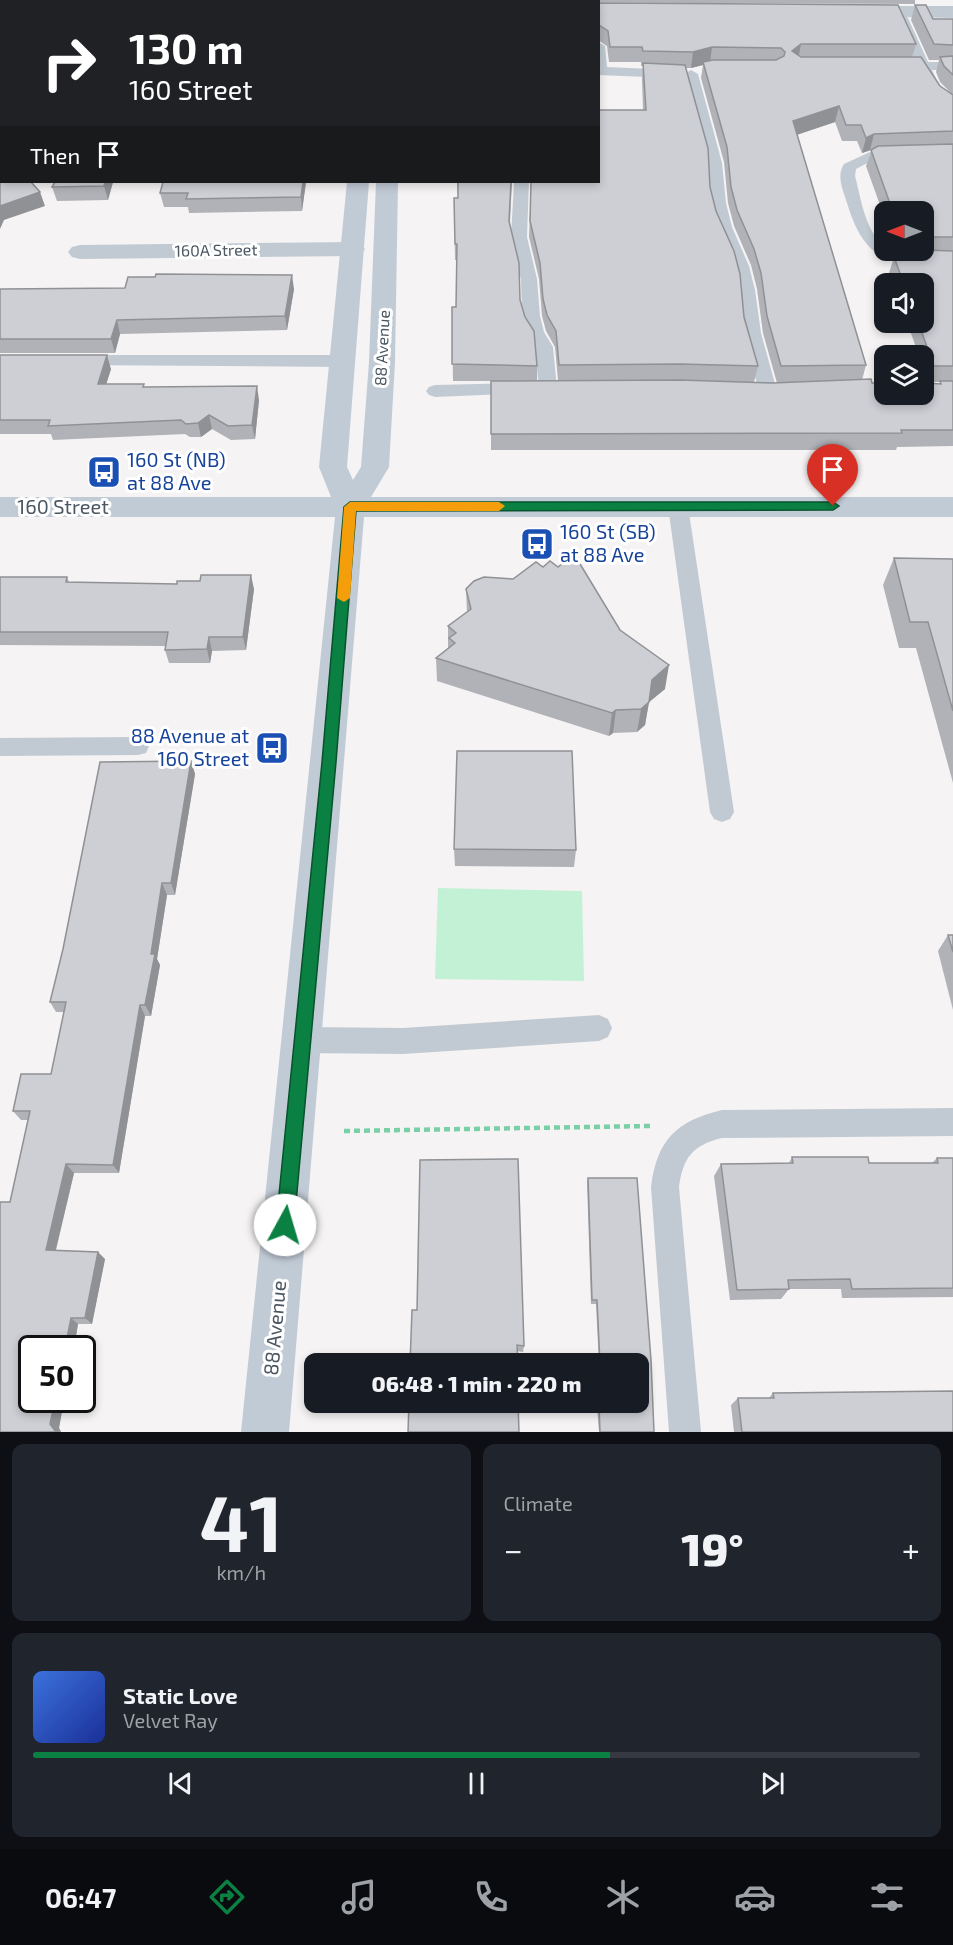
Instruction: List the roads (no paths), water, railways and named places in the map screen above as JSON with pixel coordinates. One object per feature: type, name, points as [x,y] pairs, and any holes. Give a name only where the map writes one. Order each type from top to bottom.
[{"type":"main road","name":"88 Avenue","points":[[265,1432],[347,559],[350,507],[333,467],[358,183]]},
{"type":"main road","name":"88 Avenue","points":[[350,507],[375,467],[382,362],[387,183]]},
{"type":"main road","name":"160 Street","points":[[0,507],[953,507]]},
{"type":"street","points":[[841,12],[953,12],[947,0]]},
{"type":"street","name":"160A Street","points":[[80,252],[353,249]]},
{"type":"lane","points":[[899,12],[932,85],[953,107]]},
{"type":"lane","points":[[878,66],[953,66]]},
{"type":"lane","points":[[600,71],[698,72],[715,163],[718,203],[724,227],[741,266],[747,290],[752,333],[774,391],[746,390]]},
{"type":"lane","points":[[953,153],[870,156],[849,167],[847,176],[869,239],[879,248],[895,256],[917,260],[953,260]]},
{"type":"lane","points":[[521,183],[519,237],[529,279],[531,316],[535,332],[544,347],[548,389]]},
{"type":"lane","points":[[60,361],[342,362]]},
{"type":"lane","points":[[435,391],[571,389]]},
{"type":"lane","points":[[678,506],[722,812]]},
{"type":"lane","points":[[0,747],[138,746]]},
{"type":"lane","points":[[302,1040],[403,1041],[599,1028]]},
{"type":"lane","points":[[684,1432],[665,1187],[666,1171],[675,1149],[694,1132],[722,1124],[953,1122]]},
{"type":"place","name":"160 St (NB) at 88 Ave","points":[[104,472]]},
{"type":"place","name":"160 St (SB) at 88 Ave","points":[[537,544]]},
{"type":"place","name":"88 Avenue at 160 Street","points":[[272,748]]}]
